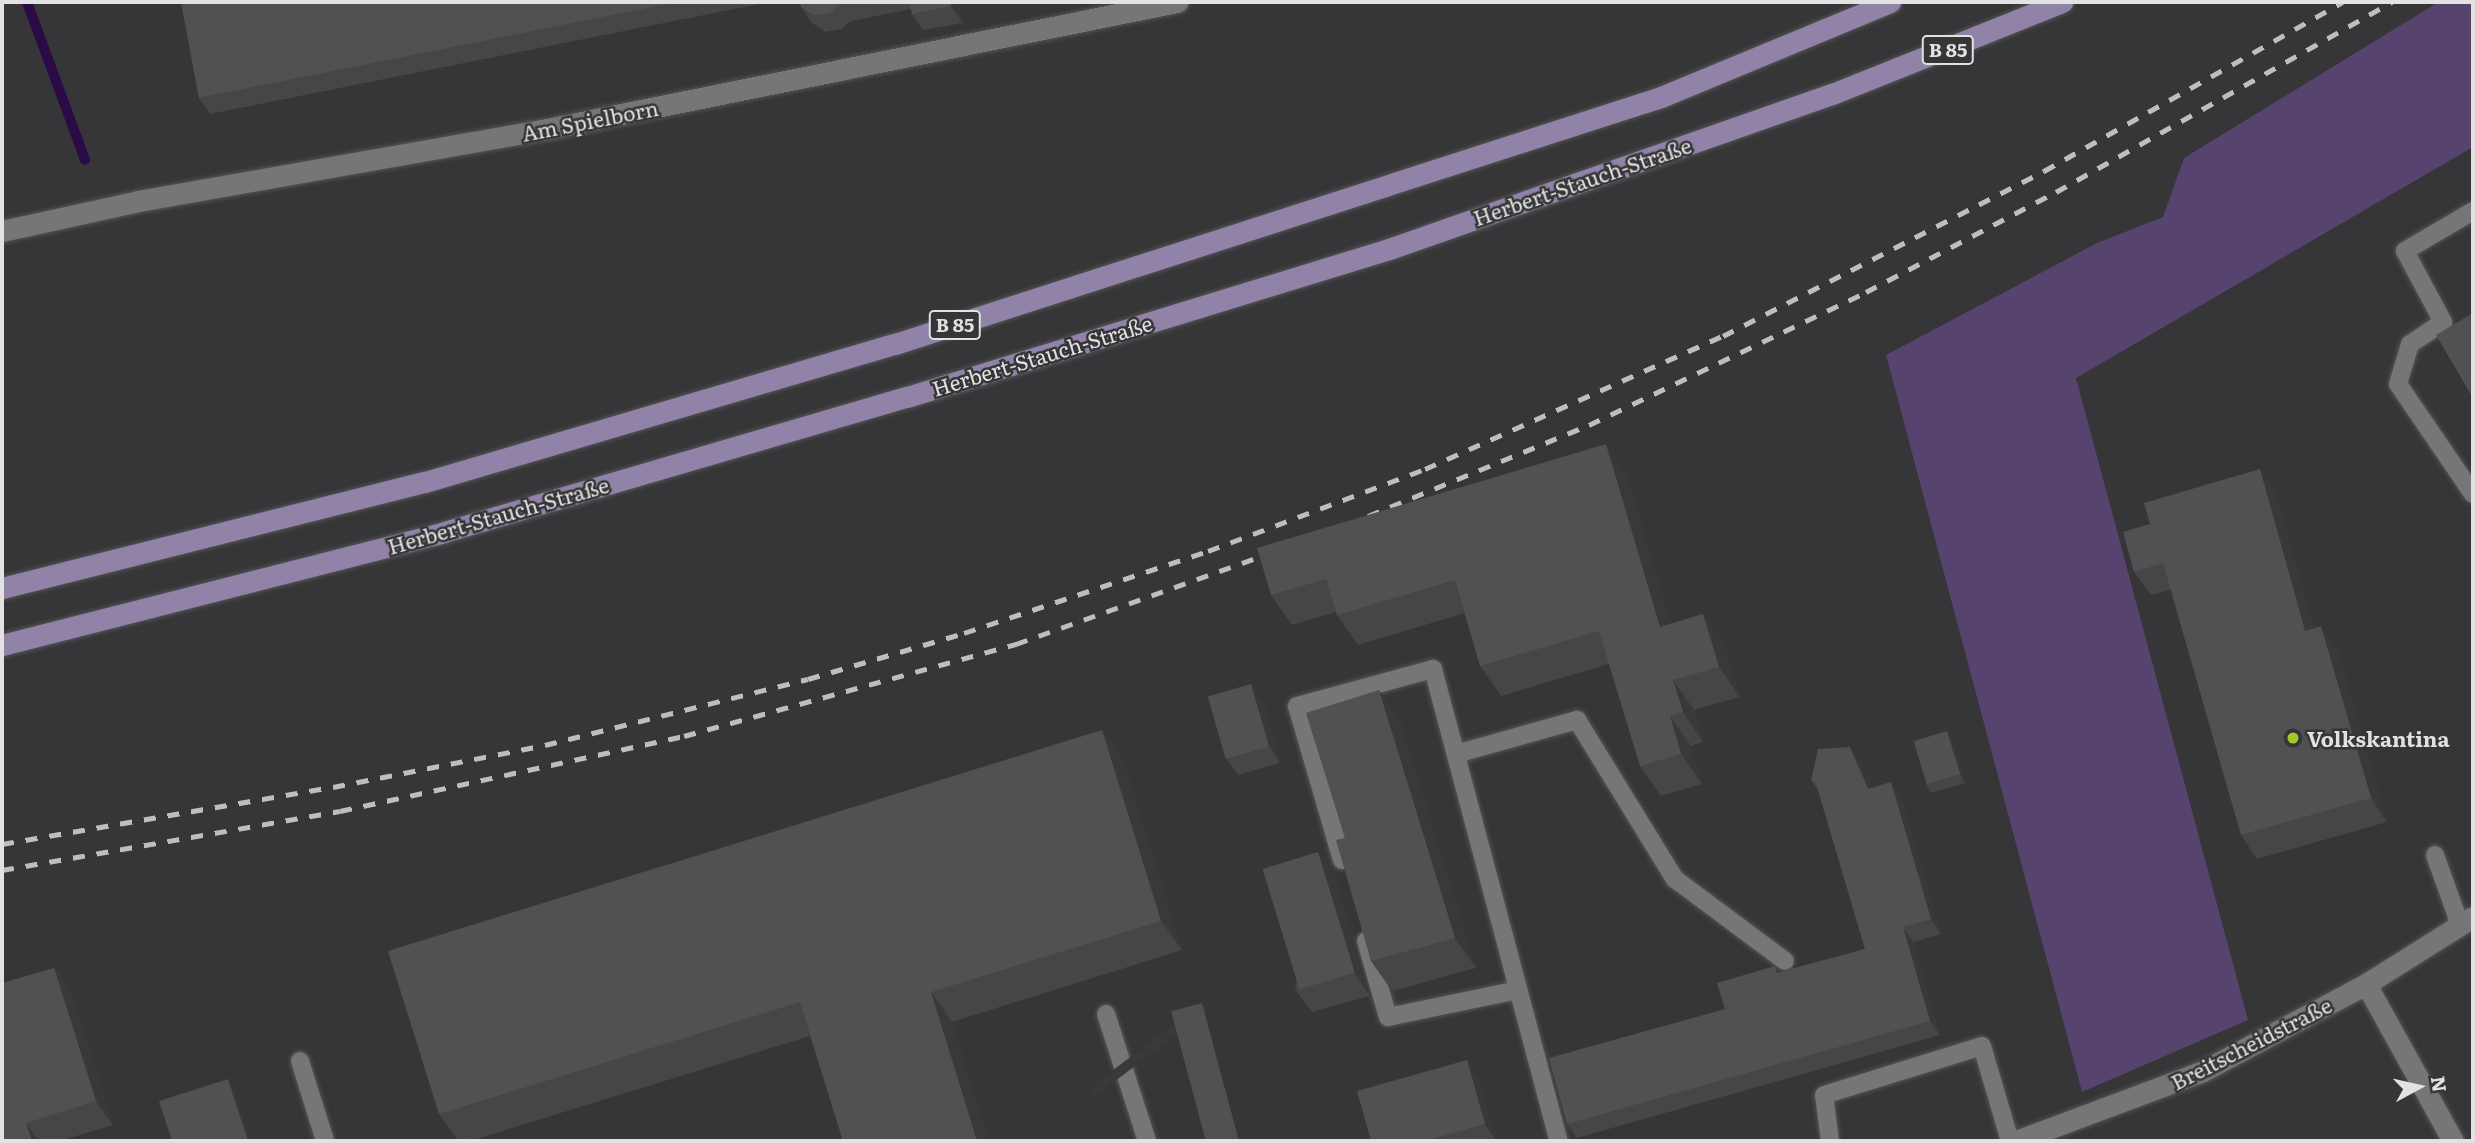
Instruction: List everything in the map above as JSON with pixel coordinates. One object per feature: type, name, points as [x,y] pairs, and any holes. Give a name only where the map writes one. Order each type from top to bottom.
[{"type":"main road","name":"B 85","points":[[2,588],[425,482],[895,344],[1661,97],[1890,2]]},
{"type":"main road","name":"Herbert-Stauch-Straße","points":[[2,645],[444,532],[907,397],[1389,249],[1832,94],[2062,2]]},
{"type":"street","name":"Am Spielborn","points":[[2,231],[138,201],[542,130],[1177,2]]},
{"type":"street","name":"Breitscheidstraße","points":[[2013,1141],[2201,1072],[2366,985],[2467,921]]},
{"type":"street","points":[[2366,985],[2453,1141]]},
{"type":"lane","points":[[2473,211],[2405,251],[2443,321],[2410,344],[2398,384],[2473,494]]},
{"type":"lane","points":[[1346,875],[1297,706],[1433,669],[1559,1141]]},
{"type":"lane","points":[[1456,754],[1577,720],[1675,880],[1784,961]]},
{"type":"lane","points":[[2435,855],[2467,921]]},
{"type":"lane","points":[[1362,926],[1388,1017],[1518,990]]},
{"type":"lane","points":[[1106,1014],[1147,1141]]},
{"type":"lane","points":[[1830,1141],[1824,1095],[1982,1046],[2013,1141]]},
{"type":"lane","points":[[300,1061],[326,1141]]},
{"type":"shaded area","points":[[2473,2],[2473,147],[2076,378],[2248,1020],[2082,1092],[1886,355],[2097,243],[2163,217],[2184,158],[2437,3]]},
{"type":"building","points":[[181,2],[677,2],[199,98]]},
{"type":"building","points":[[800,2],[853,2],[840,4],[830,13],[814,15],[801,7]]},
{"type":"building","points":[[909,2],[950,2],[951,6],[912,14]]},
{"type":"building","points":[[2473,313],[2473,398],[2436,335]]},
{"type":"building","points":[[1606,444],[1660,627],[1703,614],[1719,667],[1673,680],[1683,712],[1670,716],[1681,754],[1640,766],[1599,631],[1480,666],[1455,580],[1337,615],[1326,579],[1271,595],[1257,548]]},
{"type":"building","name":"Volkskantina","points":[[2260,469],[2305,631],[2321,626],[2371,798],[2241,835],[2163,563],[2134,572],[2123,532],[2150,524],[2144,503]]},
{"type":"building","points":[[1251,684],[1269,746],[1226,759],[1208,696]]},
{"type":"building","points":[[1379,690],[1455,938],[1371,961],[1336,840],[1345,838],[1306,713]]},
{"type":"building","points":[[1102,730],[1161,921],[931,992],[977,1141],[843,1141],[800,1002],[439,1114],[388,951]]},
{"type":"building","points":[[1947,731],[1960,774],[1927,784],[1914,741]]},
{"type":"building","points":[[1850,747],[1868,789],[1891,782],[1931,919],[1903,927],[1930,1021],[1567,1124],[1549,1058],[1725,1009],[1717,983],[1775,966],[1777,973],[1865,949],[1816,783],[1811,780],[1818,749]]},
{"type":"building","points":[[1318,852],[1355,972],[1299,989],[1263,869]]},
{"type":"building","points":[[54,968],[96,1101],[26,1123],[32,1141],[2,1141],[2,983]]},
{"type":"building","points":[[1202,1003],[1239,1141],[1206,1141],[1171,1011]]},
{"type":"building","points":[[1467,1060],[1485,1124],[1425,1141],[1371,1141],[1357,1091]]},
{"type":"building","points":[[228,1079],[248,1141],[172,1141],[159,1101]]},
{"type":"waterway","points":[[27,2],[85,160]]},
{"type":"railway","points":[[2,844],[333,787],[545,745],[808,679],[964,633],[1208,551],[1425,469],[1723,336],[2044,171],[2343,2]]},
{"type":"railway","points":[[1368,516],[1589,425],[1866,292],[2056,192],[2392,2]]},
{"type":"railway","points":[[2,870],[340,811],[684,736],[1016,644],[1279,550]]},
{"type":"place","name":"Volkskantina","points":[[2293,738]]}]
